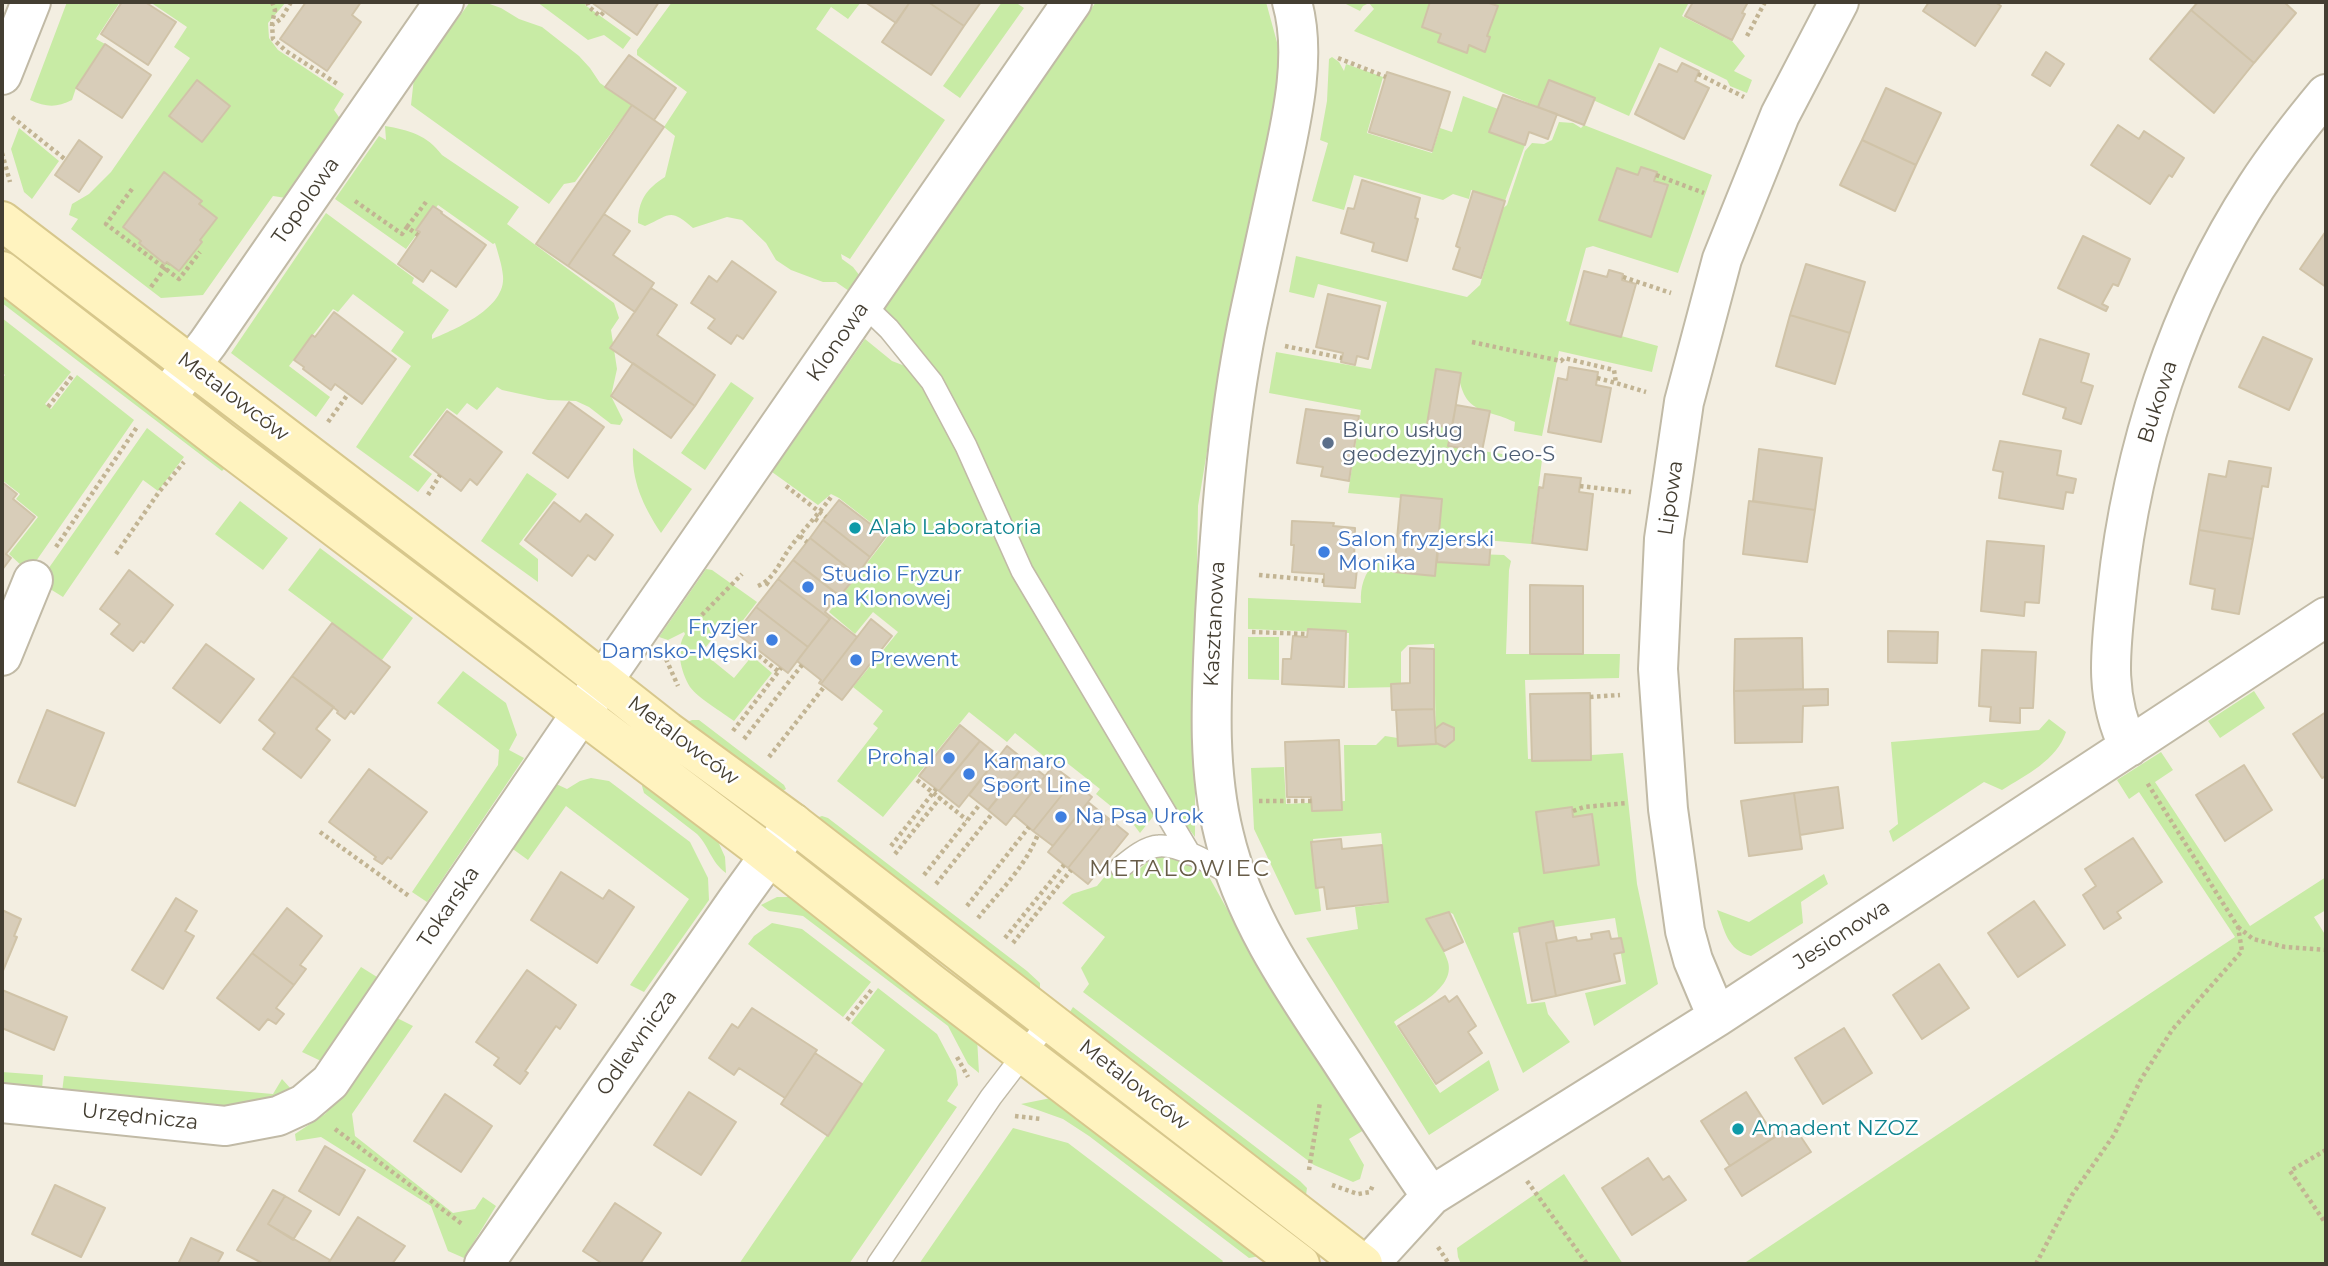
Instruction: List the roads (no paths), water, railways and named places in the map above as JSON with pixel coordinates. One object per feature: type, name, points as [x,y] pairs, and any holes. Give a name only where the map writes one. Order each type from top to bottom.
[{"type":"street","points":[[2,75],[31,2]]},
{"type":"street","name":"Topolowa","points":[[154,409],[191,365],[444,2]]},
{"type":"street","name":"Klonowa","points":[[603,681],[1072,2]]},
{"type":"street","name":"Kasztanowa","points":[[1292,2],[1298,59],[1293,114],[1240,359],[1227,449],[1210,710],[1215,784],[1224,836],[1258,925],[1299,997],[1432,1196]]},
{"type":"street","name":"Lipowa","points":[[1717,1017],[1693,960],[1685,931],[1668,809],[1658,669],[1664,540],[1684,402],[1722,259],[1780,115],[1839,2]]},
{"type":"street","name":"Bukowa","points":[[2129,747],[2120,729],[2111,688],[2113,632],[2120,563],[2145,440],[2160,388],[2186,322],[2224,240],[2256,187],[2326,94]]},
{"type":"street","name":"Metalowców","points":[[2,221],[667,730],[793,823],[1363,1264]]},
{"type":"street","name":"Metalowców","points":[[2,271],[154,409],[580,714],[1300,1264]]},
{"type":"street","points":[[2,656],[33,579]]},
{"type":"street","name":"Jesionowa","points":[[1370,1264],[1432,1196],[1717,1017],[2326,617]]},
{"type":"street","name":"Tokarska","points":[[291,1110],[330,1082],[603,681]]},
{"type":"street","name":"Odlewnicza","points":[[488,1257],[793,823]]},
{"type":"street","name":"Urzędnicza","points":[[3,1106],[225,1126],[291,1110]]},
{"type":"lane","points":[[864,305],[889,329],[932,382],[966,446],[1022,570],[1190,854]]},
{"type":"lane","points":[[1121,867],[1147,849],[1160,845],[1190,854],[1238,877]]},
{"type":"lane","points":[[878,1264],[1023,1054],[1050,1020]]},
{"type":"place","name":"Biuro usług geodezyjnych Geo-S","points":[[1328,443]]},
{"type":"place","name":"Alab Laboratoria","points":[[855,528]]},
{"type":"place","name":"Salon fryzjerski Monika","points":[[1324,552]]},
{"type":"place","name":"Studio Fryzur na Klonowej","points":[[808,587]]},
{"type":"place","name":"Fryzjer Damsko-Męski","points":[[772,640]]},
{"type":"place","name":"Prewent","points":[[856,660]]},
{"type":"place","name":"Prohal","points":[[949,758]]},
{"type":"place","name":"Kamaro Sport Line","points":[[969,774]]},
{"type":"place","name":"Na Psa Urok","points":[[1061,817]]},
{"type":"place","name":"Amadent NZOZ","points":[[1738,1129]]},
{"type":"district","name":"METALOWIEC","points":[[1180,869]]}]
